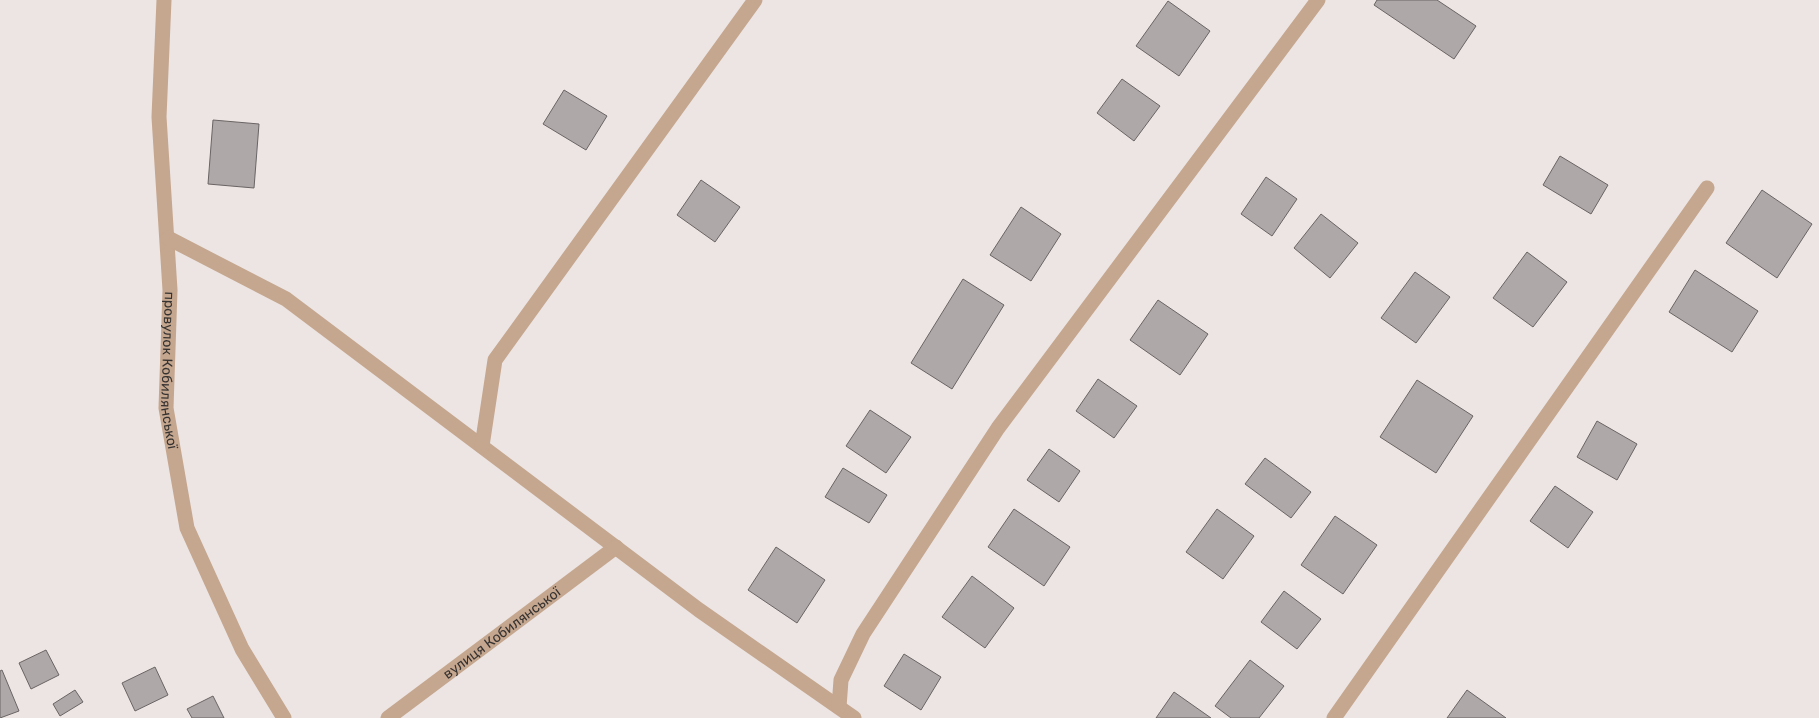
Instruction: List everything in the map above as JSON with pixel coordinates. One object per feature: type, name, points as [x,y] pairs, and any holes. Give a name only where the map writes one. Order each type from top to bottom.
[{"type":"street","name":"провулок Кобилянської","points":[[164,0],[159,117],[170,290],[166,408],[187,528],[242,649],[284,718]]},
{"type":"street","points":[[482,446],[496,360],[755,0]]},
{"type":"street","points":[[840,707],[841,680],[863,634],[998,428],[1318,0]]},
{"type":"street","points":[[1334,718],[1707,188]]},
{"type":"street","points":[[168,238],[286,299],[699,610],[854,718]]},
{"type":"street","name":"вулиця Кобилянської","points":[[388,718],[616,547]]},
{"type":"building","points":[[1377,0],[1437,0],[1476,26],[1454,59],[1374,5]]},
{"type":"building","points":[[1168,1],[1210,31],[1179,76],[1136,46]]},
{"type":"building","points":[[1122,79],[1160,106],[1134,141],[1097,113]]},
{"type":"building","points":[[564,90],[607,116],[586,150],[543,124]]},
{"type":"building","points":[[213,120],[259,124],[254,188],[208,184]]},
{"type":"building","points":[[1560,156],[1608,185],[1591,214],[1543,185]]},
{"type":"building","points":[[1266,177],[1297,199],[1272,236],[1241,214]]},
{"type":"building","points":[[701,180],[740,207],[715,242],[677,215]]},
{"type":"building","points":[[1762,190],[1812,224],[1777,278],[1726,243]]},
{"type":"building","points":[[1021,207],[1061,234],[1031,281],[990,255]]},
{"type":"building","points":[[1321,214],[1358,243],[1330,278],[1294,248]]},
{"type":"building","points":[[1527,252],[1567,282],[1533,327],[1493,298]]},
{"type":"building","points":[[1695,270],[1758,311],[1732,352],[1669,312]]},
{"type":"building","points":[[1415,272],[1450,297],[1416,343],[1381,318]]},
{"type":"building","points":[[963,279],[1004,305],[952,389],[911,363]]},
{"type":"building","points":[[1158,300],[1208,334],[1180,375],[1130,340]]},
{"type":"building","points":[[1098,379],[1137,406],[1114,438],[1076,411]]},
{"type":"building","points":[[1417,380],[1473,416],[1436,473],[1380,437]]},
{"type":"building","points":[[870,410],[911,437],[886,473],[846,446]]},
{"type":"building","points":[[1597,421],[1637,444],[1617,480],[1577,457]]},
{"type":"building","points":[[1049,449],[1080,471],[1059,502],[1027,480]]},
{"type":"building","points":[[1265,458],[1311,492],[1291,518],[1245,484]]},
{"type":"building","points":[[843,468],[887,495],[869,523],[825,497]]},
{"type":"building","points":[[1555,486],[1593,512],[1568,548],[1530,521]]},
{"type":"building","points":[[1014,509],[1070,547],[1044,586],[988,547]]},
{"type":"building","points":[[1217,509],[1254,536],[1223,579],[1186,552]]},
{"type":"building","points":[[1335,516],[1377,545],[1343,594],[1301,565]]},
{"type":"building","points":[[776,547],[825,580],[797,623],[748,590]]},
{"type":"building","points":[[972,576],[1014,608],[985,648],[942,617]]},
{"type":"building","points":[[1284,591],[1321,619],[1297,649],[1261,622]]},
{"type":"building","points":[[46,650],[59,675],[31,689],[19,663]]},
{"type":"building","points":[[904,654],[941,677],[921,710],[884,686]]},
{"type":"building","points":[[1250,660],[1284,686],[1259,718],[1231,718],[1215,706]]},
{"type":"building","points":[[155,667],[168,695],[135,711],[122,683]]},
{"type":"building","points":[[2,670],[19,711],[0,718],[0,671]]},
{"type":"building","points":[[75,690],[83,702],[60,716],[53,704]]},
{"type":"building","points":[[1467,690],[1506,718],[1447,718]]},
{"type":"building","points":[[1174,692],[1211,718],[1156,718]]},
{"type":"building","points":[[213,696],[224,718],[192,718],[187,709]]}]
